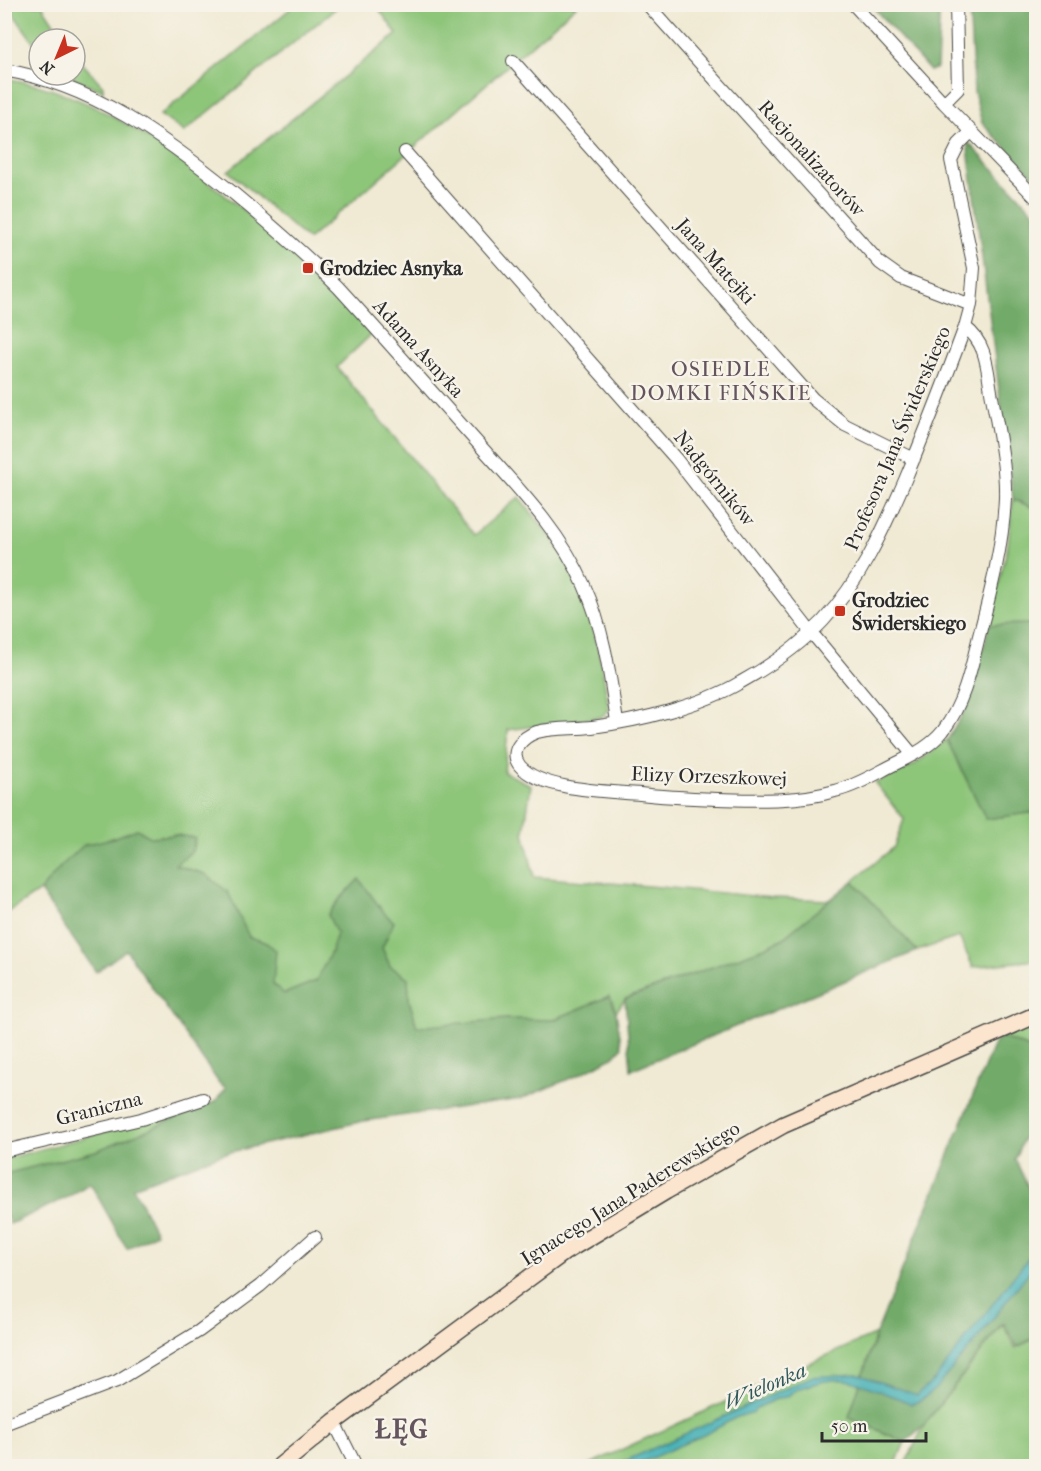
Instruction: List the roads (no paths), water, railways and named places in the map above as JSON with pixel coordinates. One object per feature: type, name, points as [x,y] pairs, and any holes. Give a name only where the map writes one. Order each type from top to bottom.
[{"type":"street","name":"Racjonalizatorów","points":[[647,4],[880,263],[901,278],[971,305]]},
{"type":"street","points":[[854,4],[971,132],[1036,198]]},
{"type":"street","points":[[944,103],[958,89],[956,4]]},
{"type":"street","name":"Jana Matejki","points":[[513,61],[813,399],[845,425],[914,459]]},
{"type":"street","name":"Adama Asnyka","points":[[4,70],[20,73],[89,96],[142,125],[177,148],[245,203],[338,287],[524,495],[556,535],[572,560],[598,618],[618,722]]},
{"type":"street","points":[[971,132],[959,144],[951,160],[974,268],[971,305]]},
{"type":"street","name":"Nadgórników","points":[[405,152],[676,459],[811,633],[913,755]]},
{"type":"street","name":"Profesora Jana Świderskiego","points":[[515,754],[519,744],[536,732],[647,717],[740,684],[811,633],[836,606],[861,572],[880,538],[914,459],[965,327],[971,305]]},
{"type":"street","name":"Elizy Orzeszkowej","points":[[515,754],[518,764],[531,776],[550,784],[660,796],[750,800],[796,799],[838,791],[913,755],[930,744],[943,731],[964,695],[994,582],[1005,496],[1002,454],[984,350],[974,334],[965,327]]},
{"type":"street","name":"Ignacego Jana Paderewskiego","points":[[280,1467],[334,1422],[563,1253],[666,1191],[783,1125],[1036,1015]]},
{"type":"street","name":"Graniczna","points":[[4,1151],[141,1119],[203,1099]]},
{"type":"street","points":[[4,1424],[117,1381],[199,1332],[260,1286],[315,1237]]},
{"type":"street","points":[[334,1422],[356,1467]]},
{"type":"water","points":[[1032,1253],[1036,1257],[1036,1263],[975,1342],[935,1389],[920,1401],[911,1404],[849,1381],[820,1382],[756,1408],[754,1412],[737,1417],[710,1432],[634,1466],[614,1466],[811,1377],[857,1374],[917,1395],[935,1379]]},
{"type":"place","name":"Grodziec Asnyka","points":[[308,268]]},
{"type":"place","name":"Grodziec Świderskiego","points":[[840,611]]},
{"type":"district","name":"OSIEDLE DOMKI FIŃSKIE","points":[[721,381]]},
{"type":"district","name":"ŁĘG","points":[[402,1429]]},
{"type":"water label","name":"Wielonka","points":[[765,1386]]}]
